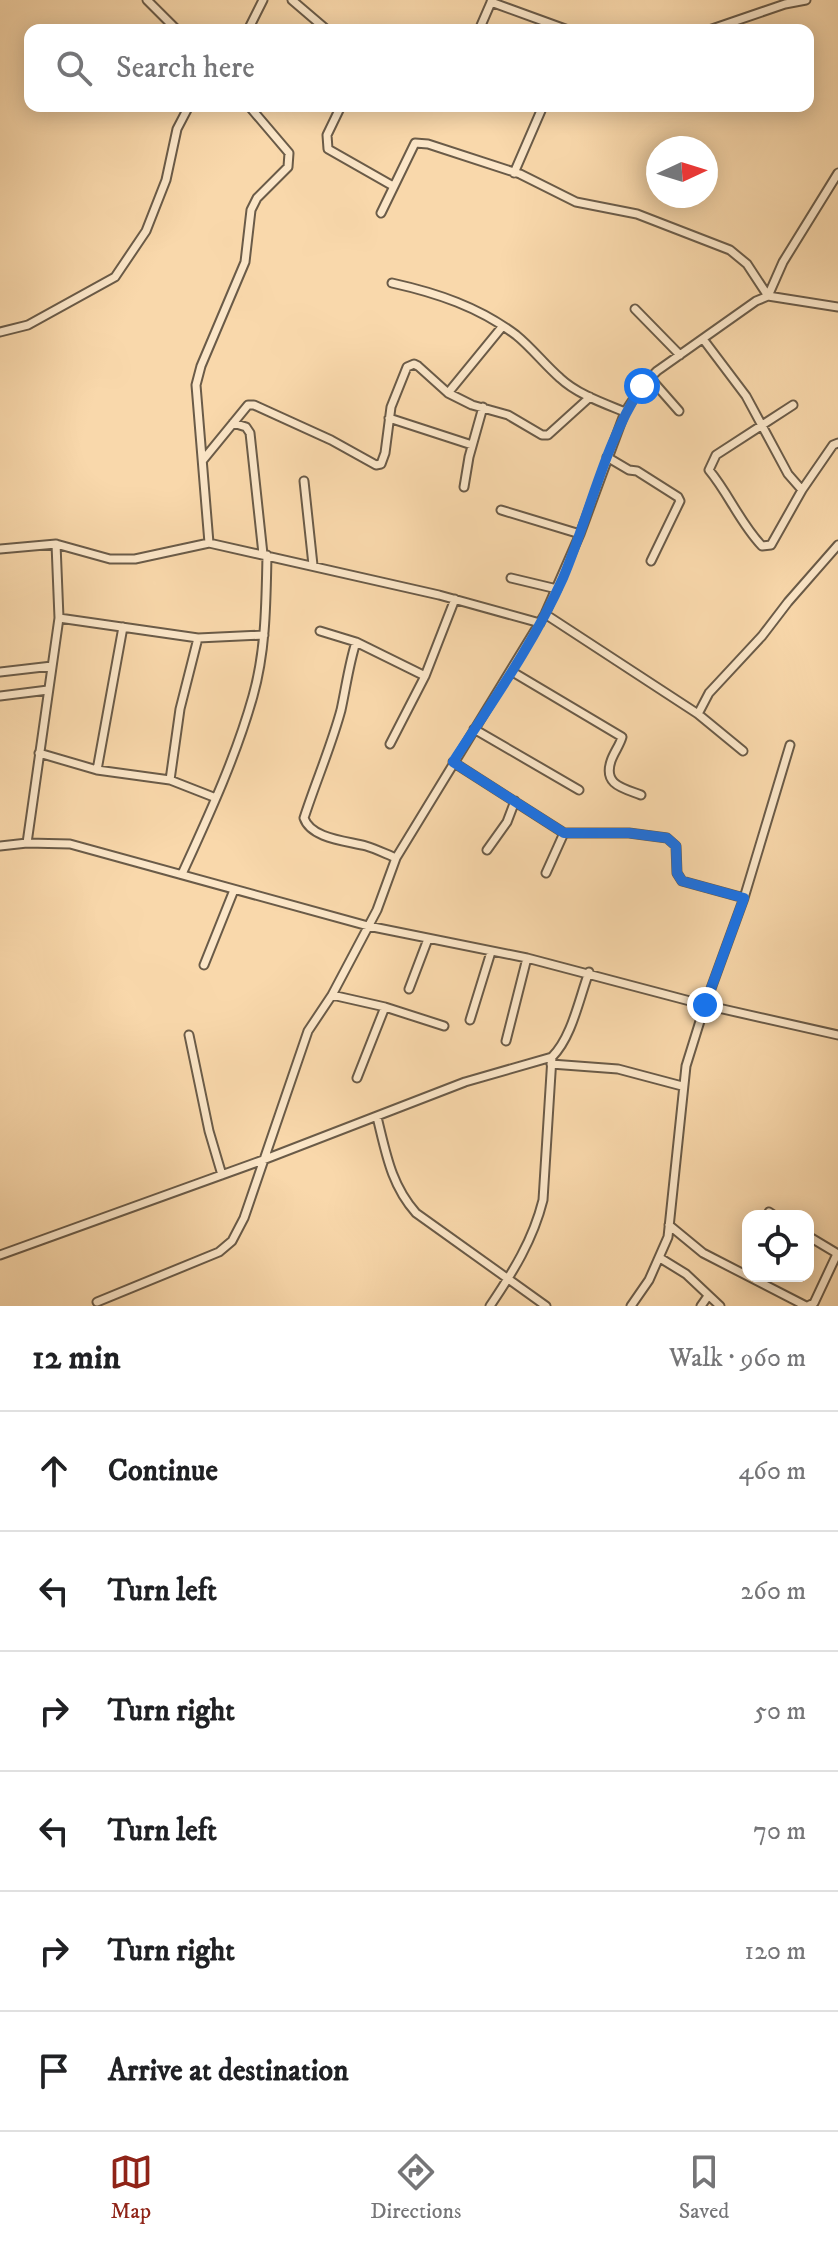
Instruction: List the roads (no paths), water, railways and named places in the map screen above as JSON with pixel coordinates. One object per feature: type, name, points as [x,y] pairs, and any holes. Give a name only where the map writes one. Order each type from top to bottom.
[{"type":"street","points":[[147,0],[171,24]]},
{"type":"street","points":[[251,24],[263,0]]},
{"type":"street","points":[[292,0],[320,24]]},
{"type":"street","points":[[727,24],[806,0]]},
{"type":"street","points":[[482,24],[492,1],[552,24]]},
{"type":"street","points":[[0,332],[28,325],[115,277],[146,231],[166,180],[177,129],[186,112]]},
{"type":"street","points":[[209,543],[196,385],[245,262],[251,210],[257,198],[288,167],[289,153],[254,112]]},
{"type":"street","points":[[338,112],[327,135],[328,149],[393,186]]},
{"type":"street","points":[[514,173],[540,112]]},
{"type":"street","points":[[381,213],[415,143],[428,144],[514,173],[576,202],[637,214],[730,250],[747,264],[768,296],[838,307]]},
{"type":"street","points":[[97,1302],[219,1252],[232,1241],[244,1218],[308,1031],[332,995],[368,926],[396,858],[545,614],[580,534],[625,412],[650,378],[768,296],[783,262],[838,173]]},
{"type":"street","points":[[392,283],[463,304],[534,350],[561,379],[590,397],[625,412]]},
{"type":"street","points":[[635,309],[680,355]]},
{"type":"street","points":[[448,393],[502,327]]},
{"type":"street","points":[[703,339],[746,396],[788,474],[802,490]]},
{"type":"street","points":[[203,460],[248,405],[254,405],[331,440],[376,465],[383,462],[391,407],[410,365],[418,366],[448,393],[472,405],[508,415],[542,435],[548,435],[590,397]]},
{"type":"street","points":[[650,378],[679,411]]},
{"type":"street","points":[[793,405],[716,455],[709,470],[745,528],[762,546],[771,545],[802,490],[833,445],[838,443]]},
{"type":"street","points":[[464,487],[483,407]]},
{"type":"street","points":[[389,418],[472,445]]},
{"type":"street","points":[[182,874],[216,798],[254,696],[264,635],[265,554],[250,433],[246,427],[233,423]]},
{"type":"street","points":[[607,457],[629,470],[637,471],[680,501],[651,561]]},
{"type":"street","points":[[304,481],[313,565]]},
{"type":"street","points":[[501,510],[580,534]]},
{"type":"street","points":[[0,549],[56,544],[110,559],[135,559],[209,543],[455,599],[540,623]]},
{"type":"street","points":[[27,843],[59,618],[56,544]]},
{"type":"street","points":[[698,714],[716,684],[762,636],[838,545]]},
{"type":"street","points":[[511,578],[557,589]]},
{"type":"street","points":[[390,744],[425,676],[455,599]]},
{"type":"street","points":[[545,614],[698,714],[743,751]]},
{"type":"street","points":[[59,618],[198,638],[264,635]]},
{"type":"street","points":[[97,770],[123,627]]},
{"type":"street","points":[[320,631],[356,642],[425,676]]},
{"type":"street","points":[[170,780],[180,709],[198,638]]},
{"type":"street","points":[[356,642],[326,760],[304,818],[311,829],[396,858]]},
{"type":"street","points":[[0,672],[52,666]]},
{"type":"street","points":[[511,671],[622,737],[610,762],[609,778],[612,783],[641,795]]},
{"type":"street","points":[[0,696],[48,690]]},
{"type":"street","points":[[474,729],[579,790]]},
{"type":"street","points":[[631,1306],[660,1258],[669,1225],[682,1086],[705,1005],[744,898],[790,745]]},
{"type":"street","points":[[39,753],[97,770],[170,780],[216,798]]},
{"type":"street","points":[[453,762],[564,833],[615,832],[667,838],[676,846],[677,873],[682,881],[744,898]]},
{"type":"street","points":[[487,850],[507,822],[515,801]]},
{"type":"street","points":[[546,873],[564,833]]},
{"type":"street","points":[[0,846],[70,844],[368,926],[589,972],[705,1005],[838,1035]]},
{"type":"street","points":[[204,965],[234,890]]},
{"type":"street","points":[[409,989],[428,939]]},
{"type":"street","points":[[470,1020],[491,952]]},
{"type":"street","points":[[506,1041],[527,958]]},
{"type":"street","points":[[490,1306],[521,1260],[538,1222],[543,1200],[551,1060],[566,1034],[589,972]]},
{"type":"street","points":[[332,995],[385,1007],[444,1026]]},
{"type":"street","points":[[357,1078],[385,1007]]},
{"type":"street","points":[[189,1035],[209,1131],[222,1175]]},
{"type":"street","points":[[0,1255],[263,1160],[465,1082],[551,1060],[618,1069],[682,1086]]},
{"type":"street","points":[[377,1117],[394,1182],[403,1199],[454,1243],[546,1306]]},
{"type":"street","points":[[669,1225],[703,1253],[807,1306],[814,1303],[838,1254],[814,1240]]},
{"type":"street","points":[[660,1258],[686,1274],[720,1306]]},
{"type":"street","points":[[701,1306],[708,1296]]}]
